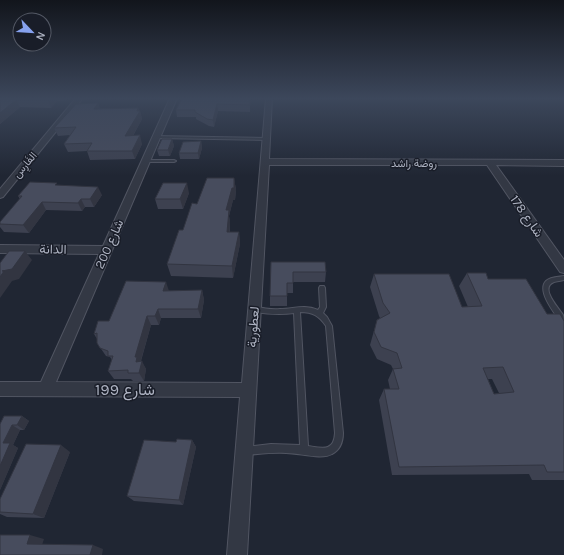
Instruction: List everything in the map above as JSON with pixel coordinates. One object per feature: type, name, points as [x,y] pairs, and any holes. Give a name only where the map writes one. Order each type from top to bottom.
[{"type":"street","name":"الفَارِس","points":[[0,194],[58,124]]},
{"type":"street","name":"شارع 200","points":[[45,389],[162,124]]},
{"type":"street","name":"لعطورية","points":[[237,555],[267,124]]},
{"type":"street","name":"روضة راشد","points":[[265,162],[564,163]]},
{"type":"street","name":"شارع 178","points":[[490,163],[564,269]]},
{"type":"street","name":"الدانة","points":[[0,248],[106,250]]},
{"type":"street","name":"شارع 199","points":[[0,389],[249,390]]},
{"type":"lane","points":[[156,137],[266,139]]},
{"type":"lane","points":[[146,161],[174,161]]},
{"type":"lane","points":[[564,278],[552,279],[547,282],[545,287],[549,299],[564,322]]},
{"type":"lane","points":[[320,314],[323,307],[322,288]]},
{"type":"lane","points":[[245,451],[283,447],[323,453],[330,451],[336,446],[340,433],[329,326],[325,319],[313,310],[297,309],[274,312],[254,309]]},
{"type":"lane","points":[[297,309],[304,450]]},
{"type":"building","points":[[58,124],[132,124],[125,136],[140,135],[132,151],[87,151],[92,143],[64,144],[76,127],[54,128]]},
{"type":"building","points":[[162,139],[172,139],[168,150],[157,150]]},
{"type":"building","points":[[201,141],[198,153],[179,153],[183,142]]},
{"type":"building","points":[[207,178],[234,178],[234,188],[232,188],[226,210],[229,210],[227,232],[239,232],[232,266],[167,264],[179,230],[183,230],[192,203],[197,204]]},
{"type":"building","points":[[30,182],[98,187],[90,199],[81,199],[78,203],[42,202],[23,225],[0,224],[0,222],[22,196],[18,196]]},
{"type":"building","points":[[163,183],[187,183],[180,199],[155,199]]},
{"type":"building","points":[[9,251],[25,251],[12,269],[2,271],[4,271],[0,277],[0,263]]},
{"type":"building","points":[[271,262],[325,262],[326,272],[293,272],[293,283],[287,283],[287,296],[270,296]]},
{"type":"building","points":[[467,273],[486,273],[488,279],[526,279],[547,314],[560,314],[564,321],[564,472],[547,472],[544,465],[399,467],[384,389],[399,389],[393,369],[402,368],[397,353],[381,347],[374,332],[377,320],[390,313],[383,303],[374,274],[449,274],[462,307],[482,306]],"holes":[[[503,367],[514,392],[494,394],[483,368]]]},
{"type":"building","points":[[126,281],[166,282],[163,291],[202,290],[198,309],[158,309],[155,316],[147,316],[135,357],[137,357],[136,362],[142,361],[139,373],[128,373],[128,370],[108,371],[113,356],[108,356],[108,351],[100,348],[97,343],[97,333],[94,334],[98,321],[109,321]]},
{"type":"building","points":[[4,416],[22,416],[17,425],[12,425],[3,443],[10,443],[0,466],[0,424]]},
{"type":"building","points":[[177,439],[192,440],[179,500],[127,496],[144,440],[176,442]]},
{"type":"building","points":[[26,444],[61,445],[33,514],[0,512],[0,499]]},
{"type":"building","points":[[0,535],[30,535],[27,544],[93,545],[90,555],[0,555]]}]
